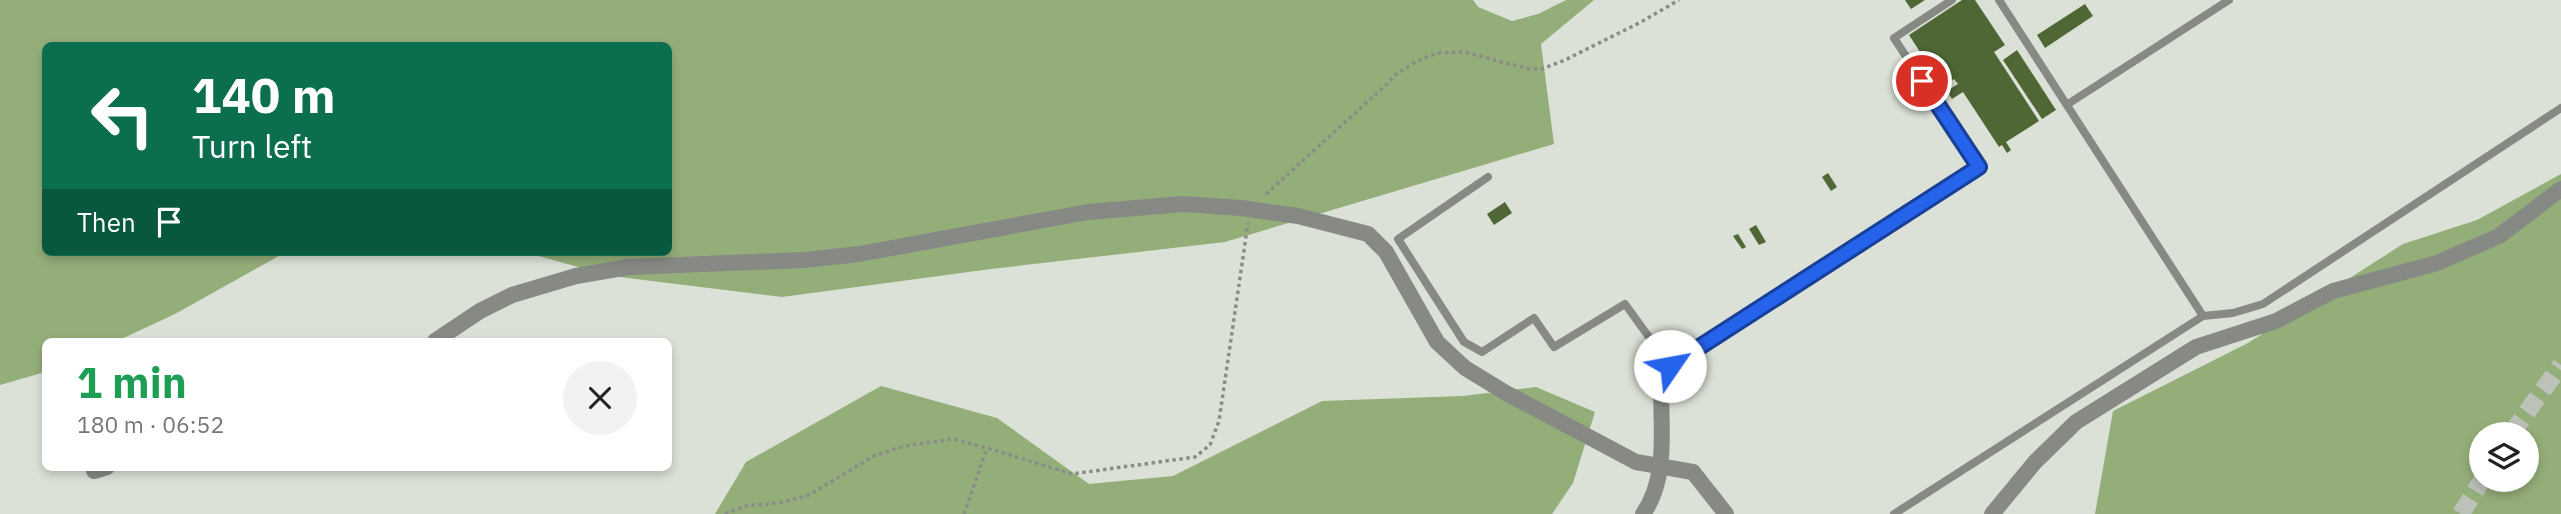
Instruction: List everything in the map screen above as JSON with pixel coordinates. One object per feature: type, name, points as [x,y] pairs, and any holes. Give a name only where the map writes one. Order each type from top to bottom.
[{"type":"street","points":[[1992,514],[2035,462],[2076,422],[2196,347],[2276,321],[2333,291],[2437,263],[2499,236],[2561,190]]},
{"type":"street","points":[[440,338],[480,311],[512,295],[576,276],[629,267],[804,260],[859,254],[1088,212],[1183,204],[1250,209],[1298,216],[1368,234],[1386,252],[1437,342],[1465,368],[1506,393],[1636,461],[1693,472],[1726,514]]},
{"type":"street","points":[[1643,514],[1650,505],[1661,466],[1661,388]]},
{"type":"lane","points":[[1661,388],[1665,371],[1670,366],[1979,167],[1894,38],[1952,0]]},
{"type":"lane","points":[[1999,0],[2203,316]]},
{"type":"lane","points":[[2067,104],[2228,0]]},
{"type":"lane","points":[[1894,514],[2203,316],[2233,313],[2263,304],[2561,108]]},
{"type":"lane","points":[[1488,177],[1398,239],[1464,342],[1482,352],[1534,318],[1554,347],[1625,304],[1670,366]]},
{"type":"path","points":[[725,514],[745,506],[779,503],[809,495],[874,456],[905,446],[953,439],[1072,474],[1195,457],[1210,445],[1219,421],[1250,209],[1395,75],[1417,61],[1437,53],[1464,52],[1529,69],[1542,69],[1630,28],[1678,0]]},
{"type":"path","points":[[964,514],[987,448]]},
{"type":"green space","points":[[0,0],[1473,0],[1478,7],[1512,21],[1538,14],[1566,0],[1594,0],[1541,44],[1554,144],[1225,242],[782,297],[611,276],[538,256],[672,256],[672,42],[42,42],[42,256],[279,256],[175,314],[123,338],[42,338],[42,373],[0,385]]},
{"type":"green space","points":[[2561,174],[2561,514],[2095,514],[2113,411],[2248,343],[2403,244],[2477,220]]},
{"type":"green space","points":[[881,386],[997,418],[1089,484],[1173,476],[1322,401],[1463,396],[1536,387],[1595,412],[1573,483],[1552,514],[715,514],[746,462]]},
{"type":"building","points":[[1905,0],[1925,0],[1911,9]]},
{"type":"building","points":[[1962,0],[1975,0],[2005,45],[1994,52],[2039,121],[2006,142],[2011,150],[2007,153],[2002,145],[1999,147],[1963,92],[1952,99],[1947,91],[1958,84],[1954,79],[1942,86],[1909,35]]},
{"type":"building","points":[[2085,4],[2093,16],[2045,48],[2037,35]]},
{"type":"building","points":[[2017,50],[2056,110],[2042,119],[2003,60]]},
{"type":"building","points":[[1828,173],[1837,187],[1831,191],[1822,177]]},
{"type":"building","points":[[1505,202],[1512,213],[1494,225],[1487,214]]},
{"type":"building","points":[[1756,225],[1766,242],[1759,245],[1749,229]]},
{"type":"building","points":[[1738,234],[1746,247],[1742,249],[1733,236]]},
{"type":"tunnel","points":[[2520,422],[2561,365]]},
{"type":"tunnel","points":[[2461,514],[2475,492]]},
{"type":"route","points":[[1670,366],[1979,167],[1922,81]]}]
